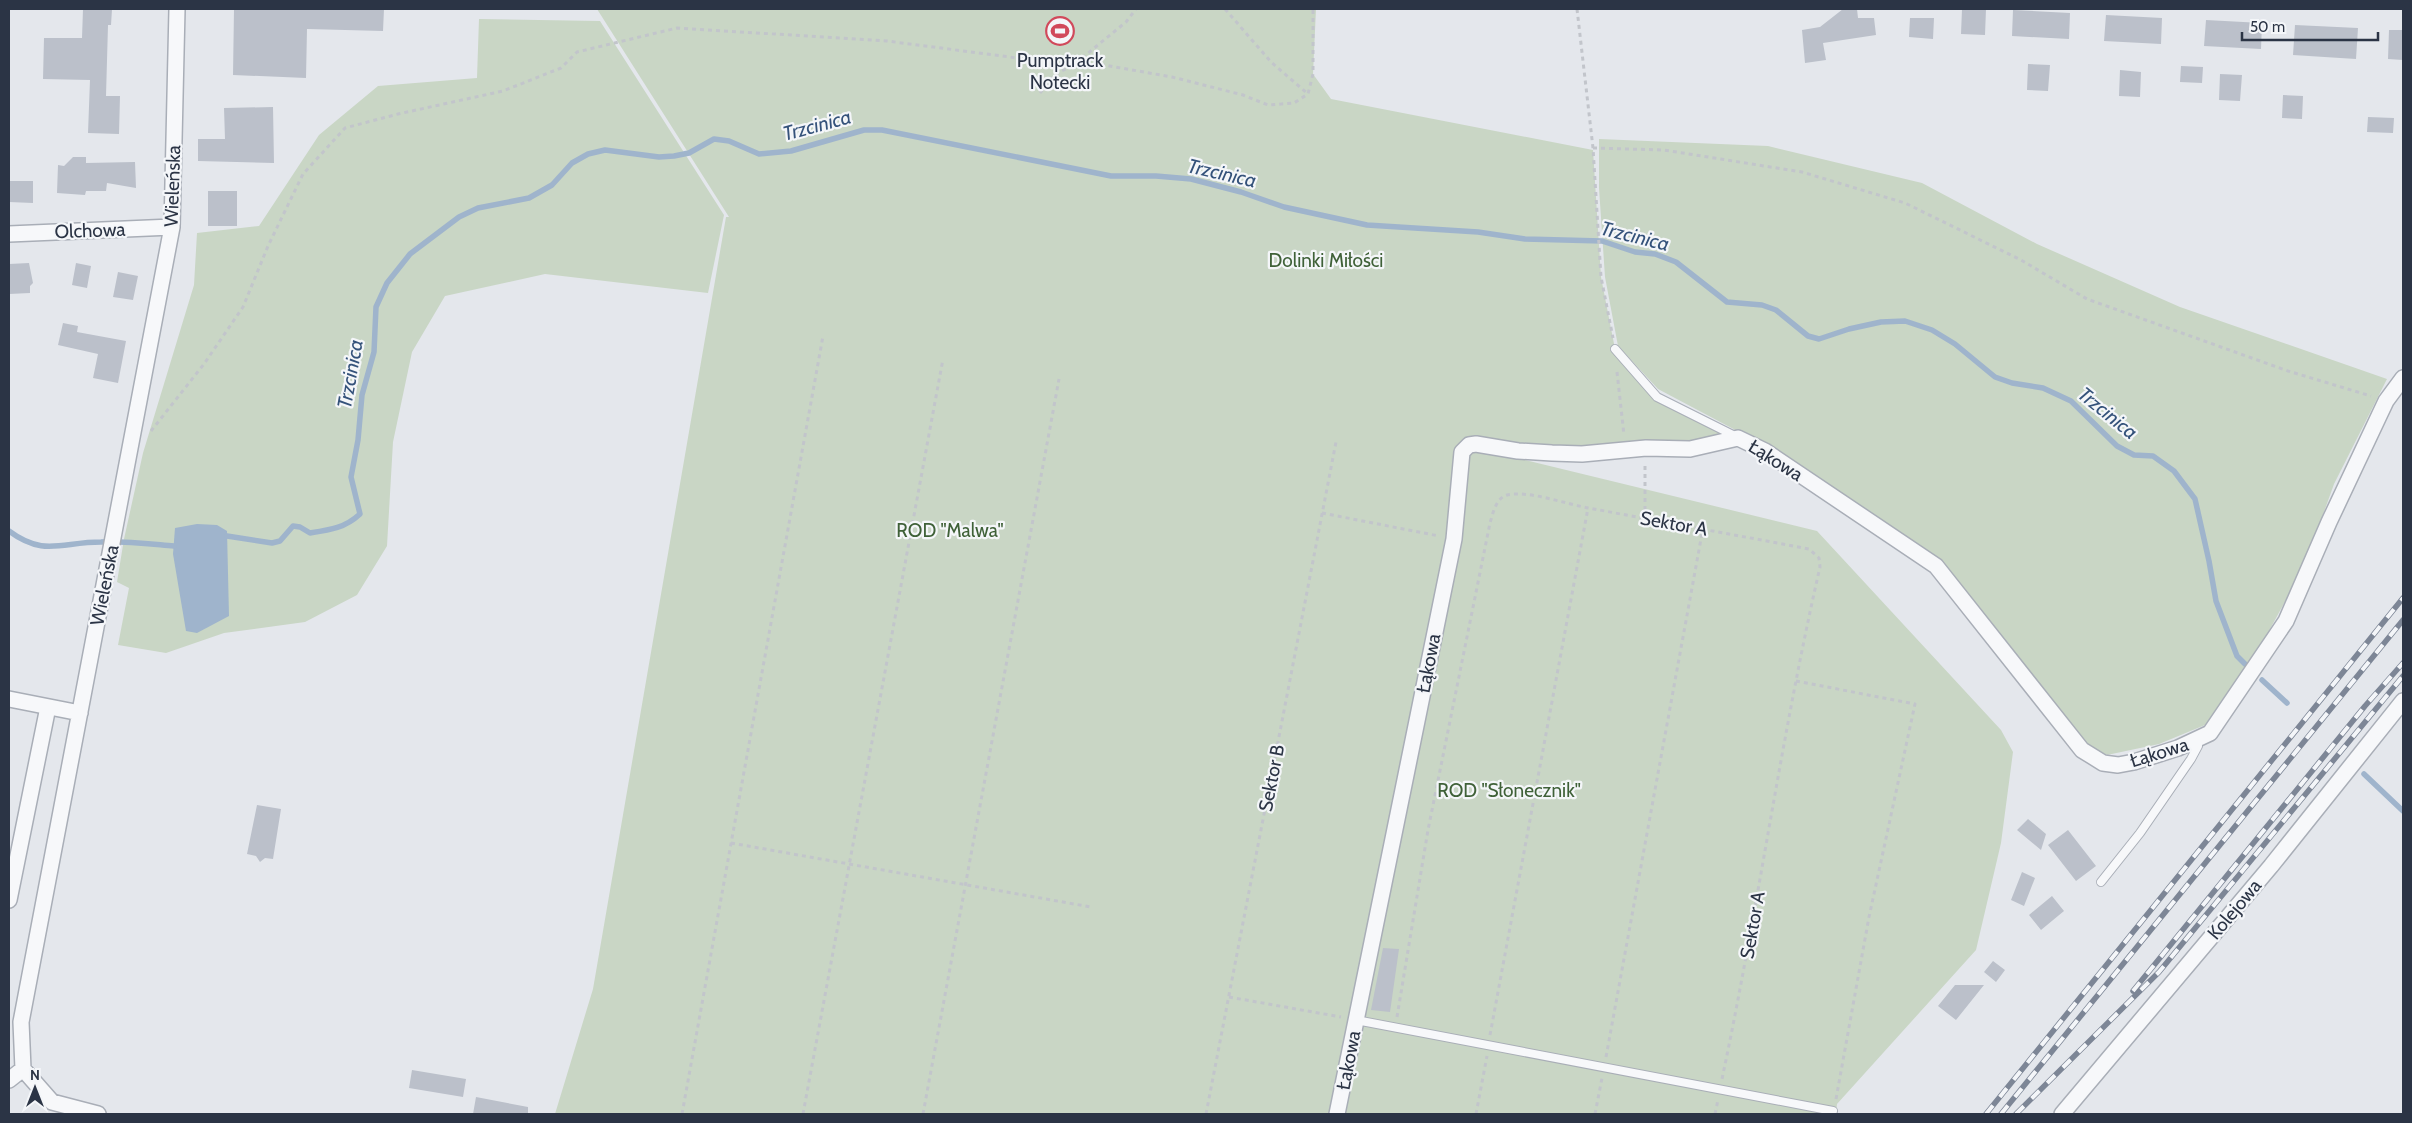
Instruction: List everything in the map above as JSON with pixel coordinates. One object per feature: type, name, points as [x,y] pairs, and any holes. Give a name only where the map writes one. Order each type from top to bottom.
[{"type":"street","name":"Wieleńska","points":[[23,1068],[21,1022],[172,227],[177,9]]},
{"type":"street","name":"Olchowa","points":[[9,234],[172,227]]},
{"type":"street","name":"Łąkowa","points":[[1337,1114],[1454,539],[1462,452],[1469,445],[1582,454],[1646,448],[1690,449],[1738,438],[1765,451],[1936,566],[2082,750],[2104,763],[2118,765],[2134,762],[2198,740],[2210,733],[2286,621],[2329,522],[2386,401],[2403,378]]},
{"type":"street","points":[[9,700],[80,713]]},
{"type":"street","name":"Kolejowa","points":[[2062,1114],[2271,866],[2403,701]]},
{"type":"street","points":[[9,900],[48,707]]},
{"type":"street","points":[[9,1080],[23,1068],[52,1102],[98,1114]]},
{"type":"lane","points":[[1615,350],[1657,397],[1738,438]]},
{"type":"lane","points":[[2101,882],[2145,826],[2194,754],[2198,740]]},
{"type":"lane","points":[[1356,1020],[1833,1111]]},
{"type":"path","points":[[1040,93],[1054,75],[1075,64],[1126,22],[1136,9]]},
{"type":"path","points":[[1225,9],[1272,62],[1308,94]]},
{"type":"path","points":[[1075,64],[1104,65],[1172,77],[1243,95],[1268,105],[1294,103],[1308,94],[1313,74],[1313,9]]},
{"type":"path","points":[[1578,9],[1593,148],[1601,277],[1615,350],[1626,450]]},
{"type":"path","points":[[148,434],[204,364],[243,307],[268,246],[303,174],[345,128],[398,114],[503,91],[561,68],[577,52],[677,28],[887,41],[1025,59]]},
{"type":"path","points":[[1593,148],[1664,150],[1802,172],[1906,203],[2021,260],[2087,299],[2288,371],[2386,401]]},
{"type":"path","points":[[682,1114],[823,336]]},
{"type":"path","points":[[803,1114],[943,358]]},
{"type":"path","points":[[923,1114],[1059,379]]},
{"type":"path","name":"Sektor B","points":[[1206,1114],[1336,442]]},
{"type":"path","points":[[1645,518],[1646,448]]},
{"type":"path","name":"Sektor A","points":[[1395,1028],[1428,830],[1490,523],[1497,503],[1504,496],[1519,494],[1704,528],[1809,550],[1820,558],[1820,567],[1796,681],[1740,993],[1715,1114]]},
{"type":"path","points":[[1476,1114],[1588,508]]},
{"type":"path","points":[[1322,513],[1454,539]]},
{"type":"path","points":[[1595,1114],[1704,528]]},
{"type":"path","points":[[1796,681],[1915,704],[1869,917],[1833,1111]]},
{"type":"path","points":[[731,843],[1092,907]]},
{"type":"path","points":[[1229,997],[1356,1020]]},
{"type":"green space","points":[[597,9],[1316,9],[1313,74],[1331,99],[1593,150],[1601,277],[1615,349],[1657,397],[1738,438],[1690,449],[1468,446],[1817,531],[2001,730],[2013,752],[2001,843],[1976,950],[1837,1104],[1836,1114],[555,1114],[593,989],[726,217],[729,217]]},
{"type":"green space","points":[[479,19],[600,21],[724,215],[708,293],[545,274],[445,296],[412,352],[393,442],[387,546],[357,595],[305,622],[224,633],[166,653],[118,645],[129,588],[117,582],[124,539],[143,453],[194,285],[197,233],[259,226],[319,135],[378,86],[477,78]]},
{"type":"green space","points":[[1599,139],[1768,146],[1922,183],[2037,244],[2180,307],[2387,379],[2334,484],[2305,565],[2258,651],[2205,725],[2159,744],[2107,755],[2079,741],[1983,612],[1931,556],[1758,442],[1658,389],[1618,346],[1605,277],[1599,188]]},
{"type":"water","points":[[197,524],[217,525],[227,531],[229,616],[197,633],[186,631],[173,554],[175,528]]},
{"type":"building","points":[[83,9],[112,9],[111,25],[108,25],[106,96],[120,96],[119,134],[88,133],[90,80],[43,79],[44,38],[82,38]]},
{"type":"building","points":[[234,9],[384,9],[383,31],[307,29],[306,78],[233,75]]},
{"type":"building","points":[[1843,9],[1857,9],[1858,18],[1874,18],[1876,35],[1823,43],[1826,60],[1805,63],[1802,30],[1820,27]]},
{"type":"building","points":[[1962,9],[1986,9],[1985,35],[1961,34]]},
{"type":"building","points":[[2013,10],[2070,13],[2069,39],[2012,36]]},
{"type":"building","points":[[2106,15],[2162,18],[2161,44],[2104,41]]},
{"type":"building","points":[[1910,18],[1934,18],[1933,39],[1909,37]]},
{"type":"building","points":[[2206,20],[2262,23],[2261,49],[2204,46]]},
{"type":"building","points":[[2295,25],[2358,28],[2356,59],[2293,55]]},
{"type":"building","points":[[2389,30],[2403,30],[2403,60],[2388,59]]},
{"type":"building","points":[[2028,64],[2050,65],[2048,91],[2027,90]]},
{"type":"building","points":[[2181,66],[2203,67],[2202,83],[2180,82]]},
{"type":"building","points":[[2120,70],[2141,72],[2140,97],[2119,96]]},
{"type":"building","points":[[2220,74],[2242,75],[2240,101],[2219,100]]},
{"type":"building","points":[[2283,95],[2303,96],[2302,119],[2282,118]]},
{"type":"building","points":[[273,107],[274,163],[198,161],[198,139],[225,139],[224,108]]},
{"type":"building","points":[[2368,117],[2394,118],[2393,133],[2367,132]]},
{"type":"building","points":[[73,157],[86,157],[86,163],[135,162],[136,188],[107,183],[106,191],[86,191],[85,195],[57,193],[58,165],[64,166]]},
{"type":"building","points":[[9,181],[33,181],[33,203],[9,202]]},
{"type":"building","points":[[208,191],[237,191],[237,226],[208,226]]},
{"type":"building","points":[[29,263],[33,283],[30,286],[30,293],[9,294],[9,264]]},
{"type":"building","points":[[76,263],[91,266],[87,288],[72,285]]},
{"type":"building","points":[[118,272],[138,276],[133,300],[113,297]]},
{"type":"building","points":[[63,323],[78,326],[77,332],[126,341],[118,383],[93,378],[98,354],[58,345]]},
{"type":"building","points":[[257,805],[281,809],[273,859],[265,858],[260,862],[256,856],[247,854]]},
{"type":"building","points":[[2028,819],[2046,834],[2041,850],[2017,830]]},
{"type":"building","points":[[2068,830],[2096,866],[2076,881],[2048,845]]},
{"type":"building","points":[[2022,872],[2035,878],[2024,906],[2011,900]]},
{"type":"building","points":[[2052,896],[2064,911],[2041,930],[2029,915]]},
{"type":"building","points":[[1383,948],[1399,949],[1390,1012],[1371,1010]]},
{"type":"building","points":[[1993,961],[2005,970],[1996,982],[1984,972]]},
{"type":"building","points":[[1955,985],[1984,985],[1956,1020],[1938,1006]]},
{"type":"building","points":[[412,1070],[466,1079],[463,1097],[409,1088]]},
{"type":"building","points":[[476,1097],[528,1107],[528,1114],[473,1114]]},
{"type":"waterway","name":"Trzcinica","points":[[227,536],[272,543],[280,541],[293,526],[300,527],[310,533],[324,531],[337,528],[360,514],[351,477],[358,440],[362,395],[374,352],[376,307],[387,283],[410,254],[459,217],[478,208],[529,198],[552,185],[572,163],[588,154],[605,150],[659,157],[674,156],[689,153],[714,139],[729,141],[759,154],[791,151],[864,130],[882,130],[1111,176],[1156,176],[1191,179],[1241,192],[1284,207],[1367,225],[1478,232],[1525,239],[1602,241],[1635,252],[1655,254],[1676,262],[1727,302],[1762,305],[1776,310],[1808,336],[1819,339],[1849,329],[1881,322],[1905,321],[1932,330],[1955,344],[1995,377],[2012,383],[2043,388],[2071,401],[2117,446],[2134,455],[2153,456],[2174,471],[2195,499],[2216,601],[2237,656],[2245,664]]},
{"type":"waterway","name":"Trzcinica","points":[[9,531],[21,539],[43,546],[110,542],[174,546]]},
{"type":"waterway","name":"Trzcinica","points":[[2262,680],[2287,703]]},
{"type":"waterway","name":"Trzcinica","points":[[2364,774],[2403,811]]},
{"type":"railway","points":[[1986,1114],[2403,598]]},
{"type":"railway","points":[[2001,1114],[2403,620]]},
{"type":"railway","points":[[2133,991],[2365,706],[2403,663]]},
{"type":"railway","points":[[2016,1114],[2159,972],[2403,676]]},
{"type":"place","name":"Pumptrack Notecki","points":[[1060,31]]},
{"type":"park label","name":"Dolinki Miłości","points":[[1326,260]]},
{"type":"park label","name":"ROD \"Malwa\"","points":[[950,530]]},
{"type":"park label","name":"ROD \"Słonecznik\"","points":[[1509,790]]}]
